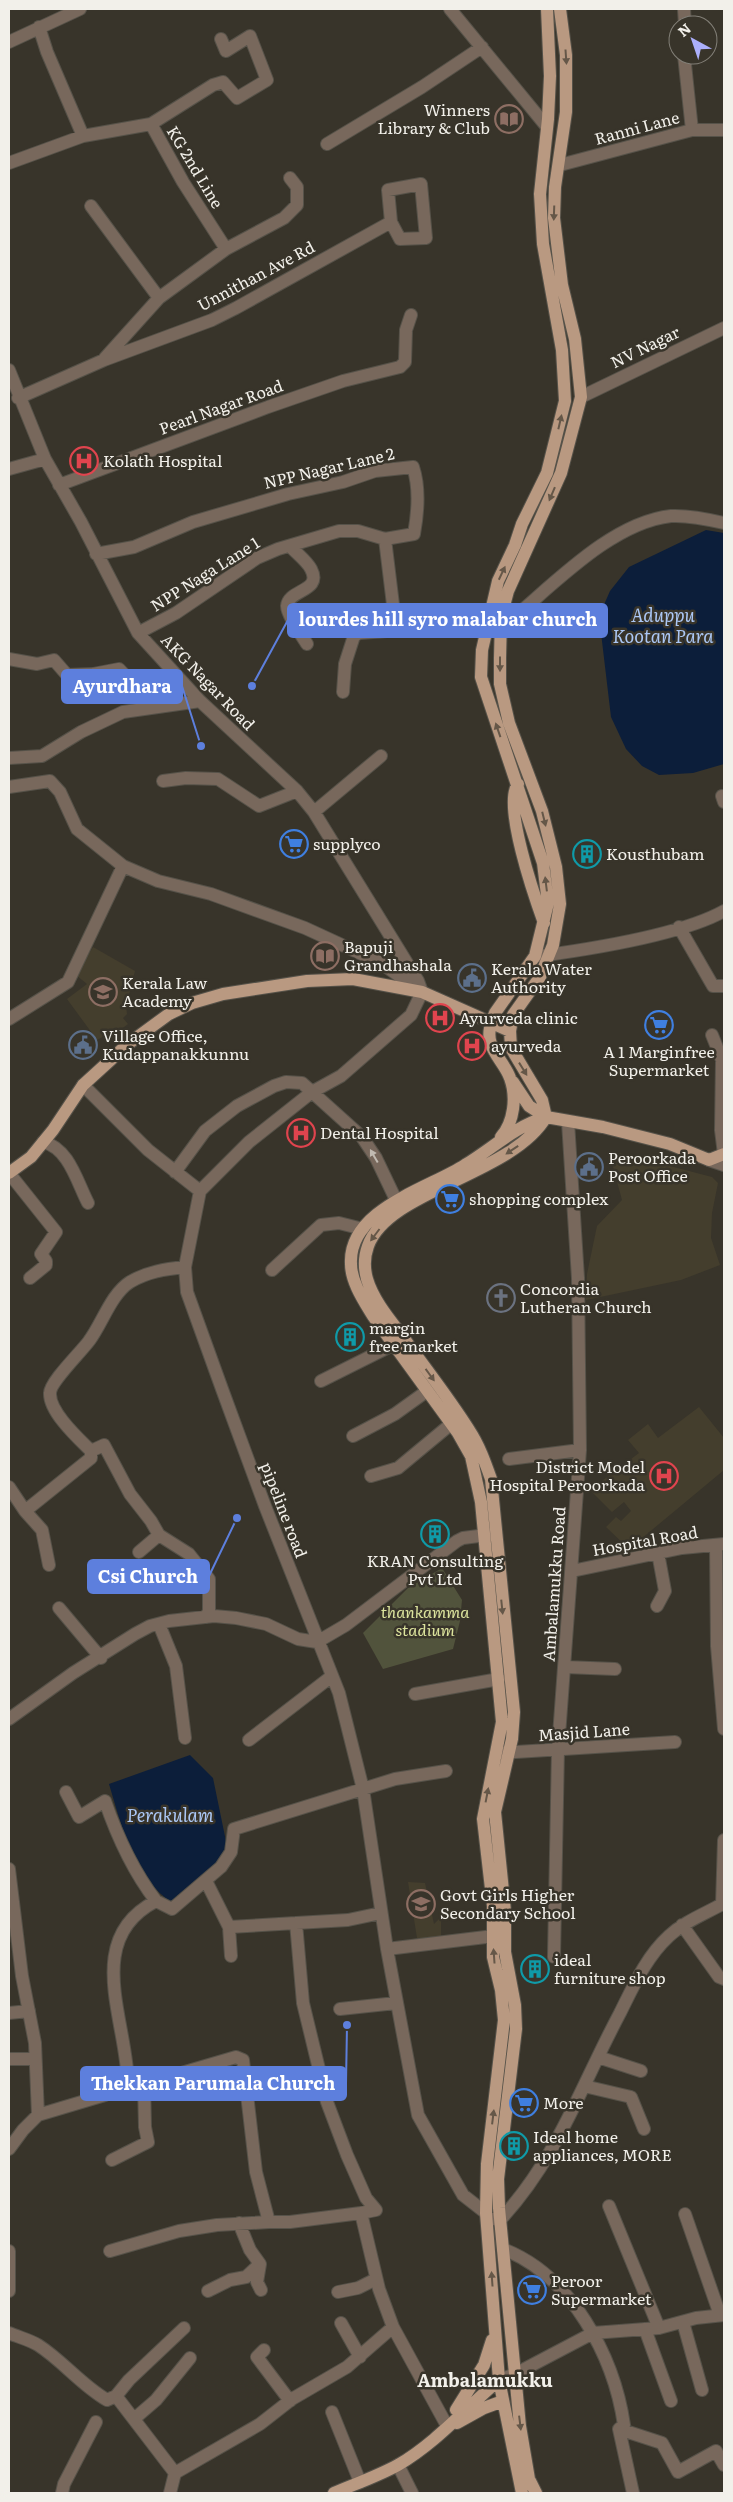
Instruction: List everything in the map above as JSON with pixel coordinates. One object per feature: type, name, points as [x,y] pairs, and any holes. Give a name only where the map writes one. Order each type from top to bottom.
[{"type":"main road","points":[[536,2493],[529,2480],[520,2426],[503,2249],[492,2217],[516,2029],[515,2005],[505,1952],[505,1911],[495,1812],[503,1753],[491,1534],[491,1479],[484,1458],[470,1431],[408,1354],[393,1345],[372,1316],[354,1278],[350,1263],[354,1244],[363,1229],[380,1211],[396,1200],[425,1190],[509,1153],[538,1132],[546,1118],[542,1100],[511,1048],[510,1031],[513,1015],[540,977],[549,955],[557,931],[560,904],[556,867],[542,811],[509,723],[500,684],[500,629],[501,617],[521,548],[522,524],[547,473],[565,401],[562,350],[543,244],[540,194],[550,76],[547,9]]},
{"type":"main road","points":[[546,1118],[529,1106],[510,1078],[490,1042],[491,1023],[495,1014],[535,956],[548,904],[543,863],[482,677],[482,650],[498,581],[521,548],[561,473],[581,397],[575,339],[556,248],[554,203],[560,165],[566,74],[560,9]]},
{"type":"main road","points":[[542,166],[560,165]]},
{"type":"main road","points":[[565,401],[581,397]]},
{"type":"main road","points":[[487,627],[500,629]]},
{"type":"main road","points":[[516,784],[532,781]]},
{"type":"main road","points":[[516,784],[512,795],[522,857],[544,923]]},
{"type":"main road","points":[[9,1173],[31,1157],[83,1085],[128,1044],[169,1014],[192,1003],[223,994],[307,981],[353,978],[422,992],[510,1031]]},
{"type":"main road","points":[[498,1141],[507,1130],[512,1118],[513,1096],[510,1078]]},
{"type":"main road","points":[[522,2493],[499,2380],[494,2327],[492,2217],[487,2164],[504,2020],[501,1990],[493,1957],[494,1936],[483,1819],[514,1712],[491,1534],[472,1456],[427,1391],[367,1280],[364,1261],[368,1244],[383,1224],[425,1190],[465,1166],[498,1141],[529,1122],[546,1118],[603,1127],[670,1144],[709,1160],[724,1154]]},
{"type":"main road","points":[[446,2427],[484,2365],[489,2352],[494,2327]]},
{"type":"main road","points":[[334,2493],[356,2487],[398,2465],[446,2427],[499,2380]]},
{"type":"main road","points":[[446,2427],[484,2408],[503,2401]]},
{"type":"street","points":[[9,42],[80,9]]},
{"type":"street","points":[[450,9],[547,126]]},
{"type":"street","points":[[39,27],[47,52],[83,136]]},
{"type":"street","name":"KG 2nd Line","points":[[221,39],[226,51],[250,36],[267,80],[237,98],[222,82],[151,124],[183,182],[226,249]]},
{"type":"street","points":[[327,144],[422,88],[482,47]]},
{"type":"street","points":[[685,65],[692,130]]},
{"type":"street","points":[[9,163],[83,136],[151,124]]},
{"type":"street","name":"Ranni Lane","points":[[560,165],[692,130],[724,130]]},
{"type":"street","points":[[104,360],[159,298],[226,249],[284,218],[297,206],[297,187],[290,178]]},
{"type":"street","points":[[421,184],[426,238],[400,239],[392,222],[388,190],[421,184]]},
{"type":"street","points":[[91,206],[159,298]]},
{"type":"street","name":"Unnithan Ave Rd","points":[[18,398],[104,360],[212,320],[392,222]]},
{"type":"street","name":"Pearl Nagar Road","points":[[58,485],[276,404],[343,381],[397,368],[405,362],[406,330],[411,315]]},
{"type":"street","name":"NV Nagar","points":[[581,397],[724,328]]},
{"type":"street","name":"AKG Nagar Road","points":[[9,370],[18,398],[45,459],[138,633],[200,701],[297,791],[314,812],[418,981],[422,992]]},
{"type":"street","points":[[9,469],[45,459]]},
{"type":"street","name":"NPP Nagar Lane 2","points":[[96,554],[134,547],[193,522],[288,494],[344,482],[375,471],[414,467],[417,479],[414,534],[385,540]]},
{"type":"street","points":[[500,629],[588,555],[650,521],[672,516],[692,517],[724,523]]},
{"type":"street","name":"NPP Naga Lane 1","points":[[138,633],[176,613],[257,558],[339,531],[358,531],[385,540]]},
{"type":"street","points":[[343,692],[345,664],[354,636],[359,633],[386,631],[395,621],[385,540]]},
{"type":"street","points":[[290,546],[311,568],[314,578],[312,585],[289,600],[287,605],[306,644]]},
{"type":"street","points":[[9,659],[36,664],[54,660],[67,675],[93,674],[119,668],[155,707]]},
{"type":"street","points":[[9,758],[42,756],[81,732],[123,712],[200,701]]},
{"type":"street","points":[[314,812],[381,756]]},
{"type":"street","points":[[163,781],[186,778],[218,779],[259,806],[297,791]]},
{"type":"street","points":[[9,787],[50,781],[60,792],[78,829],[123,866],[158,881],[211,894],[313,932],[381,963],[422,992],[411,1015],[341,1076],[312,1092],[248,1142],[200,1191],[184,1267],[150,1273],[129,1283],[121,1290],[89,1341],[52,1387],[51,1398],[60,1417],[78,1440],[91,1451],[92,1458],[25,1511]]},
{"type":"street","points":[[9,1019],[68,982],[123,866]]},
{"type":"street","points":[[535,956],[652,935],[711,918],[724,911]]},
{"type":"street","points":[[679,928],[713,986],[724,986]]},
{"type":"street","points":[[712,1035],[722,1060],[721,1130],[724,1154]]},
{"type":"street","points":[[175,1172],[205,1131],[258,1093],[286,1082],[302,1083],[362,1137],[376,1158],[396,1200]]},
{"type":"street","points":[[83,1085],[148,1150],[200,1191]]},
{"type":"street","name":"Ambalamukku Road","points":[[554,1957],[558,1750],[580,1450],[578,1278],[568,1122]]},
{"type":"street","points":[[43,1142],[53,1144],[65,1157],[88,1203]]},
{"type":"street","points":[[709,1160],[724,1165]]},
{"type":"street","points":[[9,1173],[56,1232],[40,1254],[46,1265],[30,1278]]},
{"type":"street","points":[[272,1270],[321,1224],[339,1223],[363,1229]]},
{"type":"street","name":"pipeline road","points":[[184,1267],[188,1292],[222,1390],[317,1642],[339,1693],[363,1790],[396,2003],[418,2116],[464,2195],[492,2217]]},
{"type":"street","points":[[321,1381],[393,1345]]},
{"type":"street","points":[[353,1436],[395,1414],[427,1391]]},
{"type":"street","points":[[371,1476],[398,1468],[451,1424]]},
{"type":"street","points":[[91,1451],[104,1445],[130,1494],[151,1521],[159,1535],[189,1554],[209,1579],[208,1611],[206,1617]]},
{"type":"street","points":[[509,1459],[580,1450]]},
{"type":"street","points":[[9,1488],[25,1511],[42,1530],[49,1565]]},
{"type":"street","points":[[9,1719],[73,1673],[101,1658],[135,1634],[169,1621],[214,1616],[266,1624],[298,1639],[317,1642],[346,1625],[457,1540],[491,1534]]},
{"type":"street","points":[[139,1552],[159,1535]]},
{"type":"street","points":[[720,1545],[716,1646],[724,1729]]},
{"type":"street","name":"Hospital Road","points":[[572,1571],[658,1554],[720,1545]]},
{"type":"street","points":[[657,1606],[665,1591],[658,1554]]},
{"type":"street","points":[[59,1608],[101,1658]]},
{"type":"street","points":[[159,1624],[176,1666],[185,1738]]},
{"type":"street","points":[[564,1667],[615,1668]]},
{"type":"street","points":[[249,1740],[332,1676]]},
{"type":"street","points":[[415,1694],[499,1679]]},
{"type":"street","name":"Masjid Lane","points":[[503,1753],[675,1742]]},
{"type":"street","points":[[66,1792],[79,1817],[105,1801],[115,1831],[145,1886],[156,1901],[172,1909],[206,1881],[228,1858],[234,1829],[395,1779],[446,1771]]},
{"type":"street","points":[[492,2217],[523,2196],[549,2158],[640,1974],[660,1945],[682,1925],[723,1904],[724,1840]]},
{"type":"street","points":[[9,1869],[14,1958],[29,2011],[35,2059],[38,2115]]},
{"type":"street","points":[[206,1881],[229,1928],[231,1956]]},
{"type":"street","points":[[128,2084],[128,2069],[118,2019],[112,1972],[122,1928],[141,1909],[156,1901]]},
{"type":"street","points":[[229,1928],[348,1920],[381,1913]]},
{"type":"street","points":[[110,2251],[179,2231],[239,2224],[290,2222],[376,2210],[366,2198],[347,2156],[328,2102],[303,2003],[296,1923]]},
{"type":"street","points":[[682,1925],[719,1977],[724,1979]]},
{"type":"street","points":[[387,1949],[494,1936]]},
{"type":"street","points":[[340,2008],[396,2003]]},
{"type":"street","points":[[9,2013],[29,2011]]},
{"type":"street","points":[[9,2149],[23,2130],[38,2115],[105,2095],[128,2084],[144,2084],[236,2057],[243,2060],[256,2172],[270,2222]]},
{"type":"street","points":[[598,2057],[641,2071]]},
{"type":"street","points":[[9,2059],[35,2059]]},
{"type":"street","points":[[112,2160],[148,2142],[145,2126],[144,2084]]},
{"type":"street","points":[[584,2086],[631,2097],[644,2129]]},
{"type":"street","points":[[609,2206],[659,2328]]},
{"type":"street","points":[[361,2213],[376,2279],[393,2327],[446,2427]]},
{"type":"street","points":[[499,2380],[515,2374],[594,2332],[659,2328],[722,2315],[685,2214]]},
{"type":"street","points":[[239,2224],[250,2250],[260,2264],[258,2282],[261,2290]]},
{"type":"street","points":[[503,2249],[523,2257],[552,2279],[594,2332],[612,2374],[621,2406],[624,2425],[619,2430]]},
{"type":"street","points":[[9,2251],[9,2291]]},
{"type":"street","points":[[208,2291],[230,2280],[246,2277],[260,2264]]},
{"type":"street","points":[[338,2292],[358,2288],[376,2279]]},
{"type":"street","points":[[683,2322],[702,2390]]},
{"type":"street","points":[[341,2323],[360,2357]]},
{"type":"street","points":[[170,2493],[175,2472],[260,2424],[290,2401],[360,2357],[393,2327]]},
{"type":"street","points":[[9,2333],[37,2344],[63,2364],[82,2383],[107,2400],[116,2396],[129,2380],[184,2328]]},
{"type":"street","points":[[646,2329],[671,2401]]},
{"type":"street","points":[[264,2350],[257,2357],[290,2401]]},
{"type":"street","points":[[134,2419],[156,2400],[190,2358]]},
{"type":"street","points":[[116,2396],[175,2472]]},
{"type":"street","points":[[332,2412],[356,2487]]},
{"type":"street","points":[[62,2493],[64,2484],[96,2422]]},
{"type":"street","points":[[619,2430],[662,2443],[678,2472],[716,2451],[724,2465]]},
{"type":"street","points":[[619,2430],[633,2493]]},
{"type":"street","points":[[398,2465],[412,2493]]},
{"type":"shaded area","name":"Kerala Law Academy","points":[[93,947],[135,971],[126,1006],[127,1014],[123,1018],[128,1024],[112,1036],[108,1034],[97,1040],[67,999],[87,984],[76,975]]},
{"type":"shaded area","points":[[620,1153],[712,1177],[718,1183],[712,1213],[711,1238],[720,1265],[681,1280],[586,1300],[587,1274],[597,1226],[622,1200],[612,1163]]},
{"type":"shaded area","name":"District Model Hospital Peroorkada","points":[[699,1407],[724,1438],[724,1470],[629,1549],[606,1527],[616,1517],[621,1521],[631,1511],[624,1502],[612,1512],[590,1490],[639,1453],[628,1440],[648,1424],[658,1438]]},
{"type":"shaded area","name":"Govt Girls Higher Secondary School","points":[[408,1882],[425,1883],[434,1924],[441,1917],[441,1936],[432,1940],[417,1938]]},
{"type":"green space","name":"thankamma stadium","points":[[442,1568],[462,1600],[460,1621],[453,1649],[383,1669],[363,1633],[408,1588]]},
{"type":"water","name":"Aduppu Kootan Para","points":[[706,530],[724,533],[724,764],[693,773],[659,775],[642,766],[626,749],[611,717],[599,616],[610,591],[629,567]]},
{"type":"water","name":"Perakulam","points":[[190,1755],[213,1778],[228,1851],[217,1864],[173,1903],[148,1880],[139,1865],[124,1833],[109,1784]]},
{"type":"place","name":"Winners Library & Club","points":[[509,119]]},
{"type":"place","name":"Kolath Hospital","points":[[84,461]]},
{"type":"place","name":"lourdes hill syro malabar church","points":[[252,686]]},
{"type":"place","name":"Ayurdhara","points":[[201,746]]},
{"type":"place","name":"supplyco","points":[[294,844]]},
{"type":"place","name":"Kousthubam","points":[[587,854]]},
{"type":"place","name":"Bapuji Grandhashala","points":[[325,956]]},
{"type":"place","name":"Kerala Water Authority","points":[[472,978]]},
{"type":"place","name":"Kerala Law Academy","points":[[103,992]]},
{"type":"place","name":"Ayurveda clinic","points":[[440,1018]]},
{"type":"place","name":"A 1 Marginfree Supermarket","points":[[659,1025]]},
{"type":"place","name":"Village Office, Kudappanakkunnu","points":[[83,1045]]},
{"type":"place","name":"ayurveda","points":[[472,1046]]},
{"type":"place","name":"Dental Hospital","points":[[301,1133]]},
{"type":"place","name":"Peroorkada Post Office","points":[[589,1167]]},
{"type":"place","name":"shopping complex","points":[[450,1199]]},
{"type":"place","name":"Concordia Lutheran Church","points":[[501,1298]]},
{"type":"place","name":"margin free market","points":[[350,1337]]},
{"type":"place","name":"District Model Hospital Peroorkada","points":[[664,1476]]},
{"type":"place","name":"Csi Church","points":[[237,1518]]},
{"type":"place","name":"KRAN Consulting Pvt Ltd","points":[[435,1534]]},
{"type":"place","name":"Govt Girls Higher Secondary School","points":[[421,1904]]},
{"type":"place","name":"ideal furniture shop","points":[[535,1969]]},
{"type":"place","name":"Thekkan Parumala Church","points":[[347,2025]]},
{"type":"place","name":"More","points":[[524,2103]]},
{"type":"place","name":"Ideal home appliances, MORE","points":[[514,2146]]},
{"type":"place","name":"Peroor Supermarket","points":[[532,2290]]},
{"type":"district","name":"Ambalamukku","points":[[485,2381]]}]
